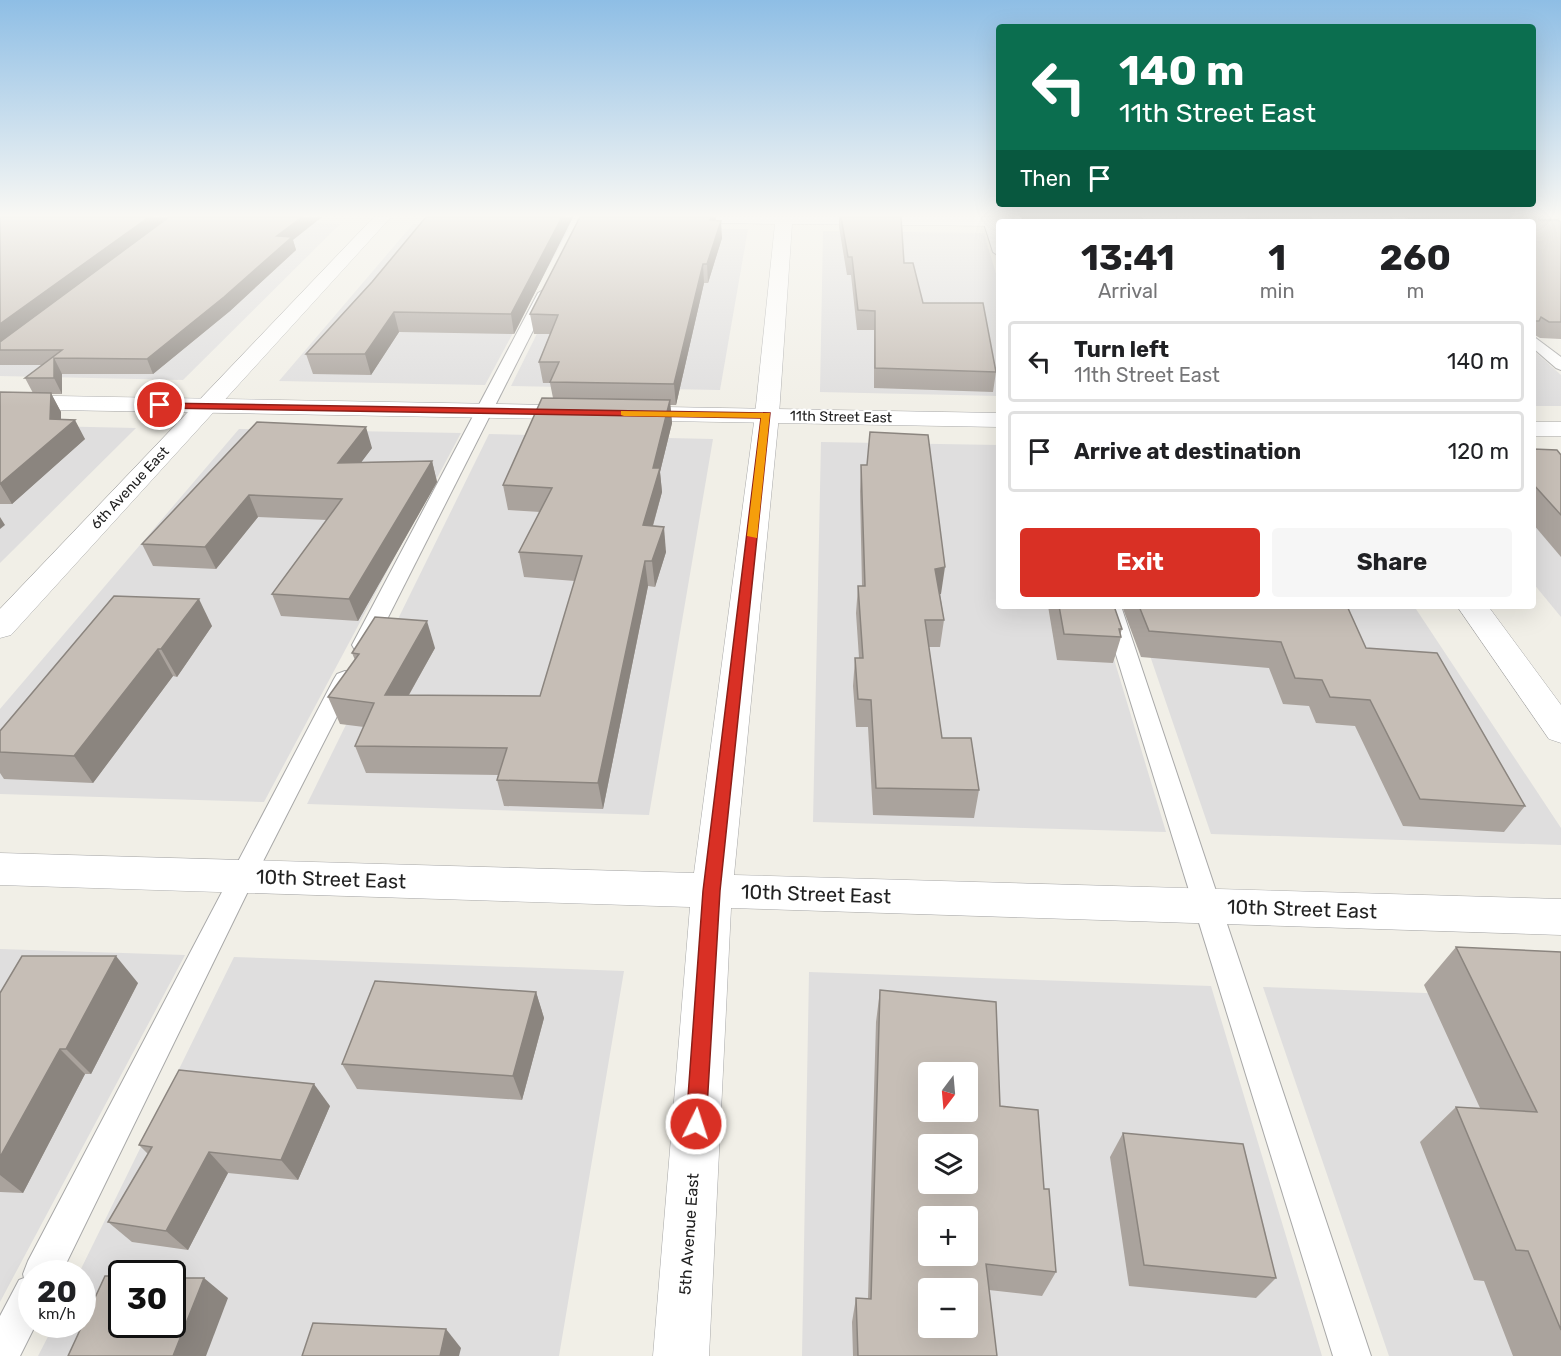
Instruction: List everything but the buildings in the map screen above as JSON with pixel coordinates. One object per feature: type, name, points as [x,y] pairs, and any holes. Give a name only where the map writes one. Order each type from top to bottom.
[{"type":"street","name":"6th Avenue East","points":[[0,628],[324,280]]},
{"type":"street","name":"5th Avenue East","points":[[681,1356],[712,891],[767,416],[779,280]]},
{"type":"street","name":"11th Street East","points":[[0,402],[996,420]]},
{"type":"street","points":[[1536,429],[1561,429]]},
{"type":"street","points":[[1474,609],[1561,730]]},
{"type":"street","name":"10th Street East","points":[[0,869],[1561,917]]},
{"type":"lane","points":[[48,1260],[242,876],[486,411],[551,280]]},
{"type":"lane","points":[[1536,343],[1561,365]]},
{"type":"lane","points":[[1112,609],[1210,906],[1352,1356]]},
{"type":"lane","points":[[0,1355],[18,1320]]},
{"type":"shaded area","points":[[107,280],[283,280],[183,380],[0,376],[0,361]]},
{"type":"shaded area","points":[[365,280],[541,280],[485,385],[279,381]]},
{"type":"shaded area","points":[[564,280],[739,280],[720,390],[511,386]]},
{"type":"shaded area","points":[[822,280],[996,280],[996,396],[820,392]]},
{"type":"shaded area","points":[[1536,353],[1561,375],[1561,406],[1536,406]]},
{"type":"shaded area","points":[[0,425],[136,428],[0,563]]},
{"type":"shaded area","points":[[239,429],[461,433],[264,802],[0,794],[0,709]]},
{"type":"shaded area","points":[[489,434],[713,439],[649,815],[307,804]]},
{"type":"shaded area","points":[[821,442],[996,445],[996,609],[1099,609],[1166,832],[813,822]]},
{"type":"shaded area","points":[[1536,456],[1561,456],[1561,617],[1536,587]]},
{"type":"shaded area","points":[[1134,609],[1416,609],[1561,828],[1561,845],[1211,834]]},
{"type":"shaded area","points":[[0,949],[185,955],[22,1260],[18,1260],[18,1268],[0,1302]]},
{"type":"shaded area","points":[[234,957],[624,971],[559,1356],[38,1356],[47,1338],[96,1338],[96,1260],[85,1260]]},
{"type":"shaded area","points":[[809,972],[1211,986],[1322,1356],[802,1356]]},
{"type":"shaded area","points":[[1263,987],[1561,998],[1561,1356],[1389,1356]]},
{"type":"slow traffic","points":[[624,413],[767,416],[753,536]]},
{"type":"route","points":[[160,405],[767,416],[712,891],[696,1124]]}]
